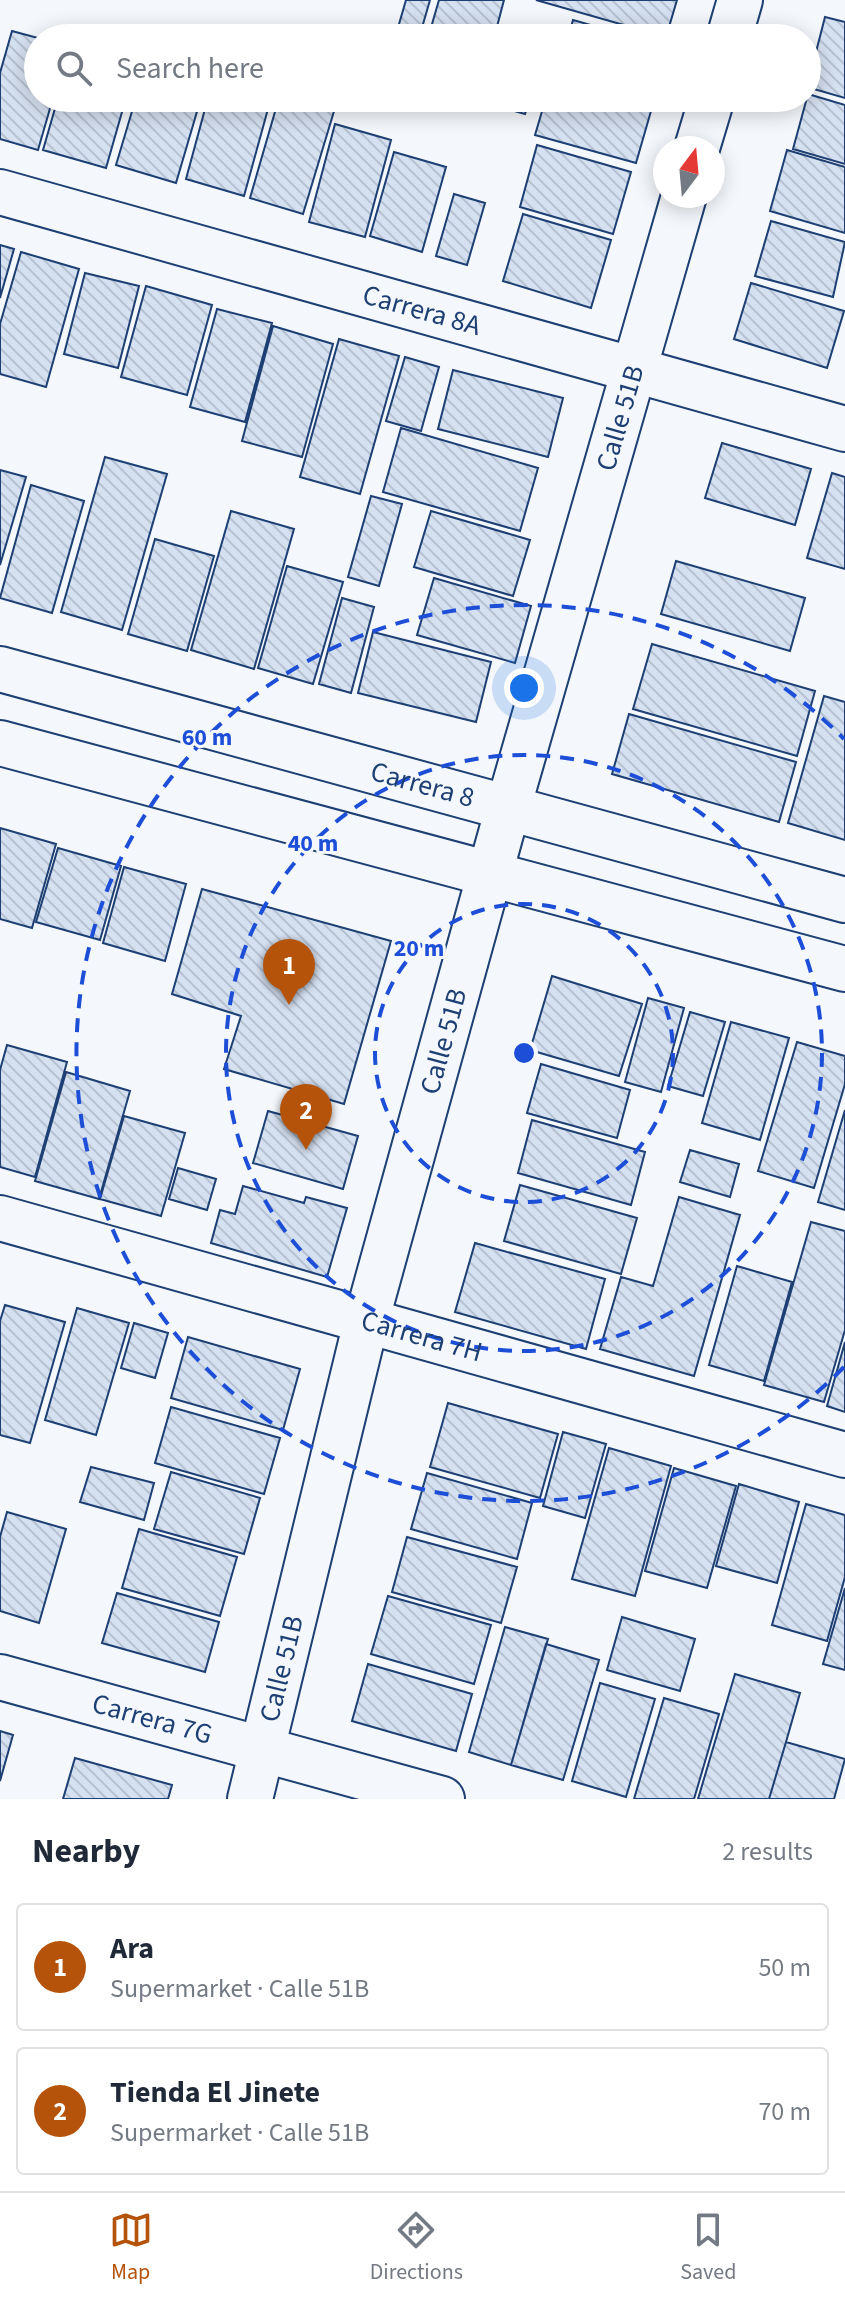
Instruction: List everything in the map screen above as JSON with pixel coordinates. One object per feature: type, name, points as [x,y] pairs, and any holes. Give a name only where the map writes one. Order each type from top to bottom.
[{"type":"street","points":[[733,24],[740,0]]},
{"type":"street","points":[[701,136],[708,112]]},
{"type":"street","name":"Carrera 8A","points":[[0,192],[845,429]]},
{"type":"street","name":"Calle 51B","points":[[250,1799],[366,1322],[508,808],[681,208]]},
{"type":"street","name":"Carrera 8","points":[[0,669],[845,900]]},
{"type":"street","points":[[0,743],[845,969]]},
{"type":"street","name":"Carrera 7H","points":[[0,1218],[845,1455]]},
{"type":"street","name":"Carrera 7G","points":[[0,1677],[442,1799]]},
{"type":"building","points":[[406,0],[430,0],[423,24],[399,24]]},
{"type":"building","points":[[439,0],[504,0],[498,24],[432,24]]},
{"type":"building","points":[[536,0],[677,0],[670,24],[620,24]]},
{"type":"building","points":[[825,17],[845,22],[845,98],[821,91],[821,33]]},
{"type":"building","points":[[12,31],[24,34],[24,112],[49,112],[38,150],[0,139],[0,73]]},
{"type":"building","points":[[821,98],[845,105],[845,164],[793,149],[803,112],[821,112]]},
{"type":"building","points":[[54,112],[122,112],[106,168],[43,150]]},
{"type":"building","points":[[132,112],[197,112],[176,183],[116,165]]},
{"type":"building","points":[[204,112],[267,112],[244,196],[186,179]]},
{"type":"building","points":[[275,112],[334,112],[303,214],[250,198]]},
{"type":"building","points":[[542,112],[651,112],[636,163],[535,135]]},
{"type":"building","points":[[335,124],[391,140],[365,237],[309,222]]},
{"type":"building","points":[[537,145],[631,172],[613,234],[520,207]]},
{"type":"building","points":[[787,150],[845,167],[845,233],[770,211]]},
{"type":"building","points":[[394,152],[446,167],[422,252],[370,236]]},
{"type":"building","points":[[454,194],[485,203],[467,265],[436,256]]},
{"type":"building","points":[[523,214],[611,240],[591,308],[503,281]]},
{"type":"building","points":[[771,221],[845,242],[833,297],[755,276]]},
{"type":"building","points":[[0,245],[14,249],[0,298]]},
{"type":"building","points":[[21,252],[79,269],[46,387],[0,374],[0,324]]},
{"type":"building","points":[[85,273],[139,286],[118,368],[64,354]]},
{"type":"building","points":[[751,283],[844,311],[827,368],[734,339]]},
{"type":"building","points":[[146,286],[212,305],[187,395],[121,377]]},
{"type":"building","points":[[217,309],[272,323],[245,422],[190,407]]},
{"type":"building","points":[[273,326],[333,344],[302,457],[242,441]]},
{"type":"building","points":[[339,339],[399,356],[360,494],[300,477]]},
{"type":"building","points":[[405,357],[439,367],[421,431],[386,421]]},
{"type":"building","points":[[453,370],[563,398],[548,457],[438,429]]},
{"type":"building","points":[[401,428],[538,468],[520,531],[383,492]]},
{"type":"building","points":[[722,443],[811,469],[795,525],[705,498]]},
{"type":"building","points":[[105,457],[167,474],[122,630],[61,612]]},
{"type":"building","points":[[0,470],[26,477],[0,565]]},
{"type":"building","points":[[832,473],[845,477],[845,569],[807,558]]},
{"type":"building","points":[[31,485],[84,501],[52,613],[0,598]]},
{"type":"building","points":[[371,496],[402,504],[379,586],[348,577]]},
{"type":"building","points":[[231,511],[294,529],[254,669],[191,650]]},
{"type":"building","points":[[431,511],[530,540],[513,596],[414,567]]},
{"type":"building","points":[[155,539],[214,556],[187,651],[128,634]]},
{"type":"building","points":[[676,561],[805,598],[790,651],[661,614]]},
{"type":"building","points":[[287,566],[343,582],[313,684],[258,668]]},
{"type":"building","points":[[434,578],[531,606],[515,663],[417,635]]},
{"type":"building","points":[[342,598],[374,607],[351,693],[319,684]]},
{"type":"building","points":[[373,632],[491,662],[476,722],[358,693]]},
{"type":"building","points":[[652,644],[815,691],[797,756],[633,709]]},
{"type":"building","points":[[824,696],[845,702],[845,840],[788,823]]},
{"type":"building","points":[[629,714],[796,762],[779,822],[612,774]]},
{"type":"building","points":[[0,828],[56,844],[32,928],[0,919]]},
{"type":"building","points":[[58,848],[121,866],[100,940],[36,922]]},
{"type":"building","points":[[124,867],[186,884],[165,961],[103,943]]},
{"type":"building","points":[[202,889],[391,941],[344,1104],[224,1069],[241,1016],[172,994]]},
{"type":"building","points":[[552,976],[642,1004],[619,1076],[530,1050]]},
{"type":"building","points":[[648,998],[684,1008],[661,1092],[625,1082]]},
{"type":"building","points":[[690,1012],[725,1022],[703,1096],[668,1086]]},
{"type":"building","points":[[731,1022],[789,1038],[760,1140],[702,1123]]},
{"type":"building","points":[[797,1042],[845,1056],[845,1084],[814,1188],[758,1171]]},
{"type":"building","points":[[7,1045],[67,1062],[35,1177],[0,1167],[0,1070]]},
{"type":"building","points":[[541,1064],[630,1090],[617,1138],[527,1113]]},
{"type":"building","points":[[66,1072],[130,1091],[99,1199],[35,1181]]},
{"type":"building","points":[[845,1110],[845,1210],[818,1202]]},
{"type":"building","points":[[268,1111],[358,1136],[343,1189],[253,1163]]},
{"type":"building","points":[[124,1116],[185,1133],[161,1216],[100,1199]]},
{"type":"building","points":[[532,1120],[645,1152],[631,1205],[518,1173]]},
{"type":"building","points":[[690,1150],[739,1164],[730,1197],[680,1182]]},
{"type":"building","points":[[178,1168],[216,1179],[207,1210],[169,1199]]},
{"type":"building","points":[[520,1185],[637,1218],[621,1274],[504,1241]]},
{"type":"building","points":[[243,1186],[304,1203],[306,1197],[347,1208],[327,1277],[211,1243],[220,1210],[235,1214]]},
{"type":"building","points":[[679,1197],[740,1215],[694,1376],[600,1349],[621,1277],[653,1286]]},
{"type":"building","points":[[811,1222],[845,1231],[845,1330],[824,1402],[764,1385]]},
{"type":"building","points":[[475,1243],[605,1279],[586,1349],[455,1312]]},
{"type":"building","points":[[737,1266],[792,1282],[764,1381],[709,1365]]},
{"type":"building","points":[[5,1305],[65,1322],[30,1443],[0,1435],[0,1321]]},
{"type":"building","points":[[77,1308],[129,1323],[96,1435],[45,1420]]},
{"type":"building","points":[[134,1323],[168,1333],[155,1378],[121,1368]]},
{"type":"building","points":[[188,1337],[300,1369],[283,1430],[171,1398]]},
{"type":"building","points":[[845,1342],[845,1412],[827,1406]]},
{"type":"building","points":[[448,1403],[558,1434],[540,1498],[430,1467]]},
{"type":"building","points":[[171,1407],[280,1438],[264,1494],[155,1463]]},
{"type":"building","points":[[563,1432],[606,1444],[585,1518],[543,1506]]},
{"type":"building","points":[[609,1448],[671,1466],[635,1596],[572,1579]]},
{"type":"building","points":[[91,1467],[154,1483],[144,1520],[80,1502]]},
{"type":"building","points":[[674,1468],[736,1486],[707,1588],[645,1571]]},
{"type":"building","points":[[171,1472],[260,1498],[244,1554],[154,1529]]},
{"type":"building","points":[[427,1473],[532,1503],[517,1559],[411,1529]]},
{"type":"building","points":[[739,1484],[799,1502],[777,1583],[716,1566]]},
{"type":"building","points":[[806,1504],[845,1515],[845,1577],[827,1641],[772,1625]]},
{"type":"building","points":[[7,1512],[66,1529],[39,1623],[0,1611],[0,1537]]},
{"type":"building","points":[[139,1529],[237,1557],[220,1616],[122,1588]]},
{"type":"building","points":[[407,1537],[517,1567],[501,1623],[392,1592]]},
{"type":"building","points":[[845,1588],[845,1670],[823,1664]]},
{"type":"building","points":[[117,1593],[219,1622],[205,1672],[102,1643]]},
{"type":"building","points":[[388,1596],[491,1625],[474,1684],[371,1654]]},
{"type":"building","points":[[622,1617],[695,1639],[680,1691],[607,1670]]},
{"type":"building","points":[[505,1627],[548,1639],[511,1765],[469,1752]]},
{"type":"building","points":[[546,1644],[599,1660],[563,1780],[511,1765]]},
{"type":"building","points":[[368,1664],[472,1694],[456,1751],[352,1721]]},
{"type":"building","points":[[735,1674],[800,1693],[786,1742],[769,1799],[698,1799]]},
{"type":"building","points":[[600,1683],[655,1699],[626,1797],[572,1781]]},
{"type":"building","points":[[664,1698],[719,1714],[694,1799],[634,1799]]},
{"type":"building","points":[[0,1731],[13,1735],[0,1781]]},
{"type":"building","points":[[786,1742],[845,1759],[834,1799],[769,1799]]},
{"type":"building","points":[[75,1758],[172,1785],[168,1799],[63,1799]]},
{"type":"place","name":"Ara","points":[[289,1005]]},
{"type":"place","name":"Tienda El Jinete","points":[[306,1150]]}]
